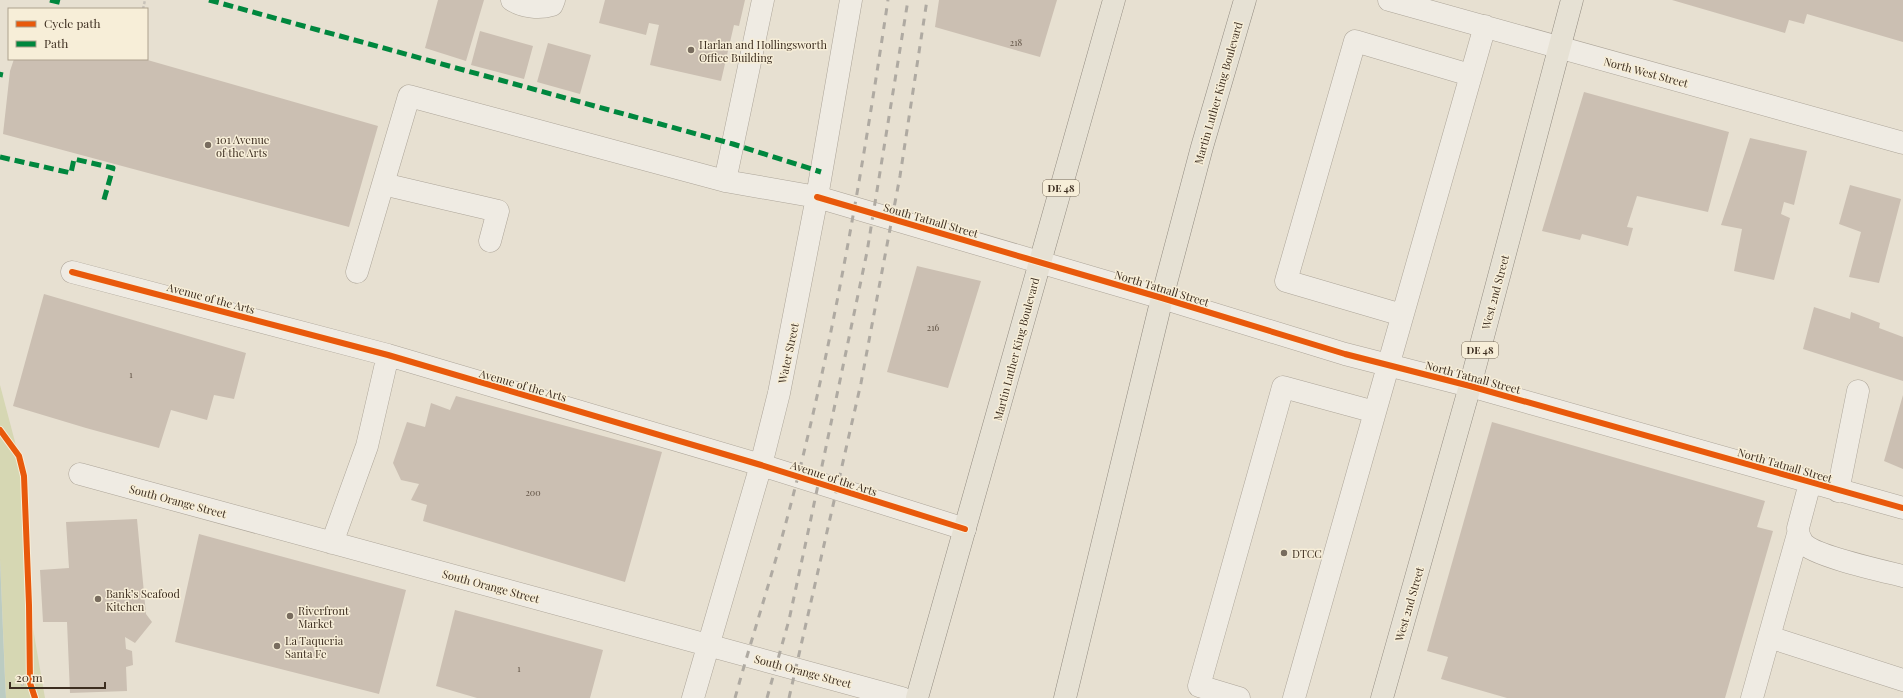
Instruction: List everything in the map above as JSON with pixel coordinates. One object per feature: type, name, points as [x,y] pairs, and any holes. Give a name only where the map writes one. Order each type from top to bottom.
[{"type":"main road","name":"Martin Luther King Boulevard","points":[[917,698],[1114,0]]},
{"type":"main road","name":"Martin Luther King Boulevard","points":[[1065,698],[1162,298],[1202,147],[1245,0]]},
{"type":"main road","name":"West 2nd Street","points":[[1382,698],[1470,386],[1558,48],[1572,0]]},
{"type":"street","points":[[512,0],[523,5],[545,7],[552,6],[554,0]]},
{"type":"street","points":[[725,181],[763,0]]},
{"type":"street","name":"Water Street","points":[[693,698],[761,465],[779,394],[817,197],[851,0]]},
{"type":"street","name":"North West Street","points":[[1389,0],[1903,143]]},
{"type":"street","points":[[1294,698],[1387,365],[1485,26]]},
{"type":"street","points":[[1402,315],[1286,281],[1290,266],[1356,40],[1470,76]]},
{"type":"street","name":"South Tatnall Street","points":[[383,184],[409,96],[725,181],[817,197],[1040,263]]},
{"type":"street","points":[[357,272],[383,184],[498,211],[490,241]]},
{"type":"street","name":"North Tatnall Street","points":[[1040,263],[1162,298],[1345,354],[1470,386],[1838,491],[1903,508]]},
{"type":"street","name":"Avenue of the Arts","points":[[72,272],[388,356],[761,465],[965,529]]},
{"type":"street","points":[[332,543],[366,446],[388,356]]},
{"type":"street","points":[[1236,698],[1206,694],[1199,686],[1283,387],[1375,412]]},
{"type":"street","points":[[1838,491],[1858,391]]},
{"type":"street","name":"South Orange Street","points":[[80,474],[902,698]]},
{"type":"street","points":[[1752,698],[1798,534],[1798,528],[1810,483]]},
{"type":"street","points":[[1798,534],[1803,544],[1828,556],[1903,576]]},
{"type":"street","points":[[1769,637],[1903,680]]},
{"type":"path","points":[[30,676],[30,684],[33,691]]},
{"type":"path","points":[[21,685],[30,684]]},
{"type":"green space","points":[[0,385],[24,476],[29,605],[45,698],[6,698],[0,559]]},
{"type":"shaded area","points":[[0,559],[5,679],[6,698],[0,698]]},
{"type":"building","points":[[438,0],[484,0],[466,61],[425,48]]},
{"type":"building","name":"Harlan and Hollingsworth Office Building","points":[[605,0],[745,0],[739,26],[734,25],[721,81],[650,65],[659,25],[649,23],[646,35],[599,23]]},
{"type":"building","points":[[939,0],[1057,0],[1040,57],[935,27]]},
{"type":"building","points":[[1672,0],[1903,0],[1903,42],[1807,14],[1804,24],[1789,20],[1785,33]]},
{"type":"building","points":[[480,31],[533,46],[524,79],[471,65]]},
{"type":"building","points":[[548,43],[591,55],[580,94],[537,82]]},
{"type":"building","name":"101 Avenue of the Arts","points":[[14,60],[147,60],[378,126],[349,227],[3,134],[10,71]]},
{"type":"building","points":[[1584,92],[1729,132],[1708,212],[1637,196],[1627,227],[1633,228],[1628,246],[1582,234],[1580,240],[1542,231]]},
{"type":"building","points":[[1750,138],[1807,151],[1794,205],[1784,202],[1781,214],[1790,218],[1774,280],[1734,271],[1742,229],[1721,225]]},
{"type":"building","points":[[1850,185],[1901,199],[1879,283],[1849,277],[1861,232],[1839,224]]},
{"type":"building","points":[[917,266],[981,281],[948,388],[887,372]]},
{"type":"building","points":[[44,294],[246,353],[234,399],[214,395],[207,420],[171,410],[159,448],[13,406]]},
{"type":"building","points":[[1814,307],[1850,319],[1851,312],[1880,323],[1879,328],[1903,337],[1903,381],[1803,349]]},
{"type":"building","points":[[1903,395],[1903,469],[1884,461]]},
{"type":"building","points":[[456,396],[662,452],[625,582],[423,521],[427,505],[411,500],[419,484],[401,480],[393,463],[407,422],[425,427],[431,403],[450,410]]},
{"type":"building","points":[[1492,422],[1765,501],[1757,527],[1773,531],[1725,698],[1507,698],[1441,679],[1448,657],[1427,651]]},
{"type":"building","points":[[137,519],[146,614],[152,622],[135,643],[125,637],[126,649],[132,651],[133,665],[126,667],[127,691],[70,693],[67,622],[43,622],[40,570],[69,568],[66,522]]},
{"type":"building","name":"Riverfront Market","points":[[199,534],[406,590],[379,694],[175,642]]},
{"type":"building","points":[[455,610],[603,650],[590,698],[477,698],[436,686]]},
{"type":"railway","points":[[735,698],[782,538],[819,388],[833,323],[857,194],[888,0]]},
{"type":"railway","points":[[767,698],[789,620],[867,252],[908,0]]},
{"type":"railway","points":[[789,698],[861,383],[900,176],[927,0]]},
{"type":"marked path","points":[[50,0],[62,3]]},
{"type":"marked path","points":[[209,0],[733,144],[821,172]]},
{"type":"marked path","points":[[0,77],[1,72]]},
{"type":"marked path","points":[[0,157],[71,173],[74,159],[113,168],[103,203]]},
{"type":"cycle path","points":[[817,197],[1162,298],[1345,354],[1470,386],[1903,508]]},
{"type":"cycle path","points":[[72,272],[388,355],[761,465],[965,529]]},
{"type":"cycle path","points":[[0,430],[19,456],[24,476],[29,605],[30,683],[35,698]]},
{"type":"place","name":"Harlan and Hollingsworth Office Building","points":[[691,50]]},
{"type":"place","name":"101 Avenue of the Arts","points":[[208,145]]},
{"type":"place","name":"DTCC","points":[[1284,553]]},
{"type":"place","name":"Bank’s Seafood Kitchen","points":[[98,599]]},
{"type":"place","name":"Riverfront Market","points":[[290,616]]},
{"type":"place","name":"La Taqueria Santa Fe","points":[[277,646]]}]
